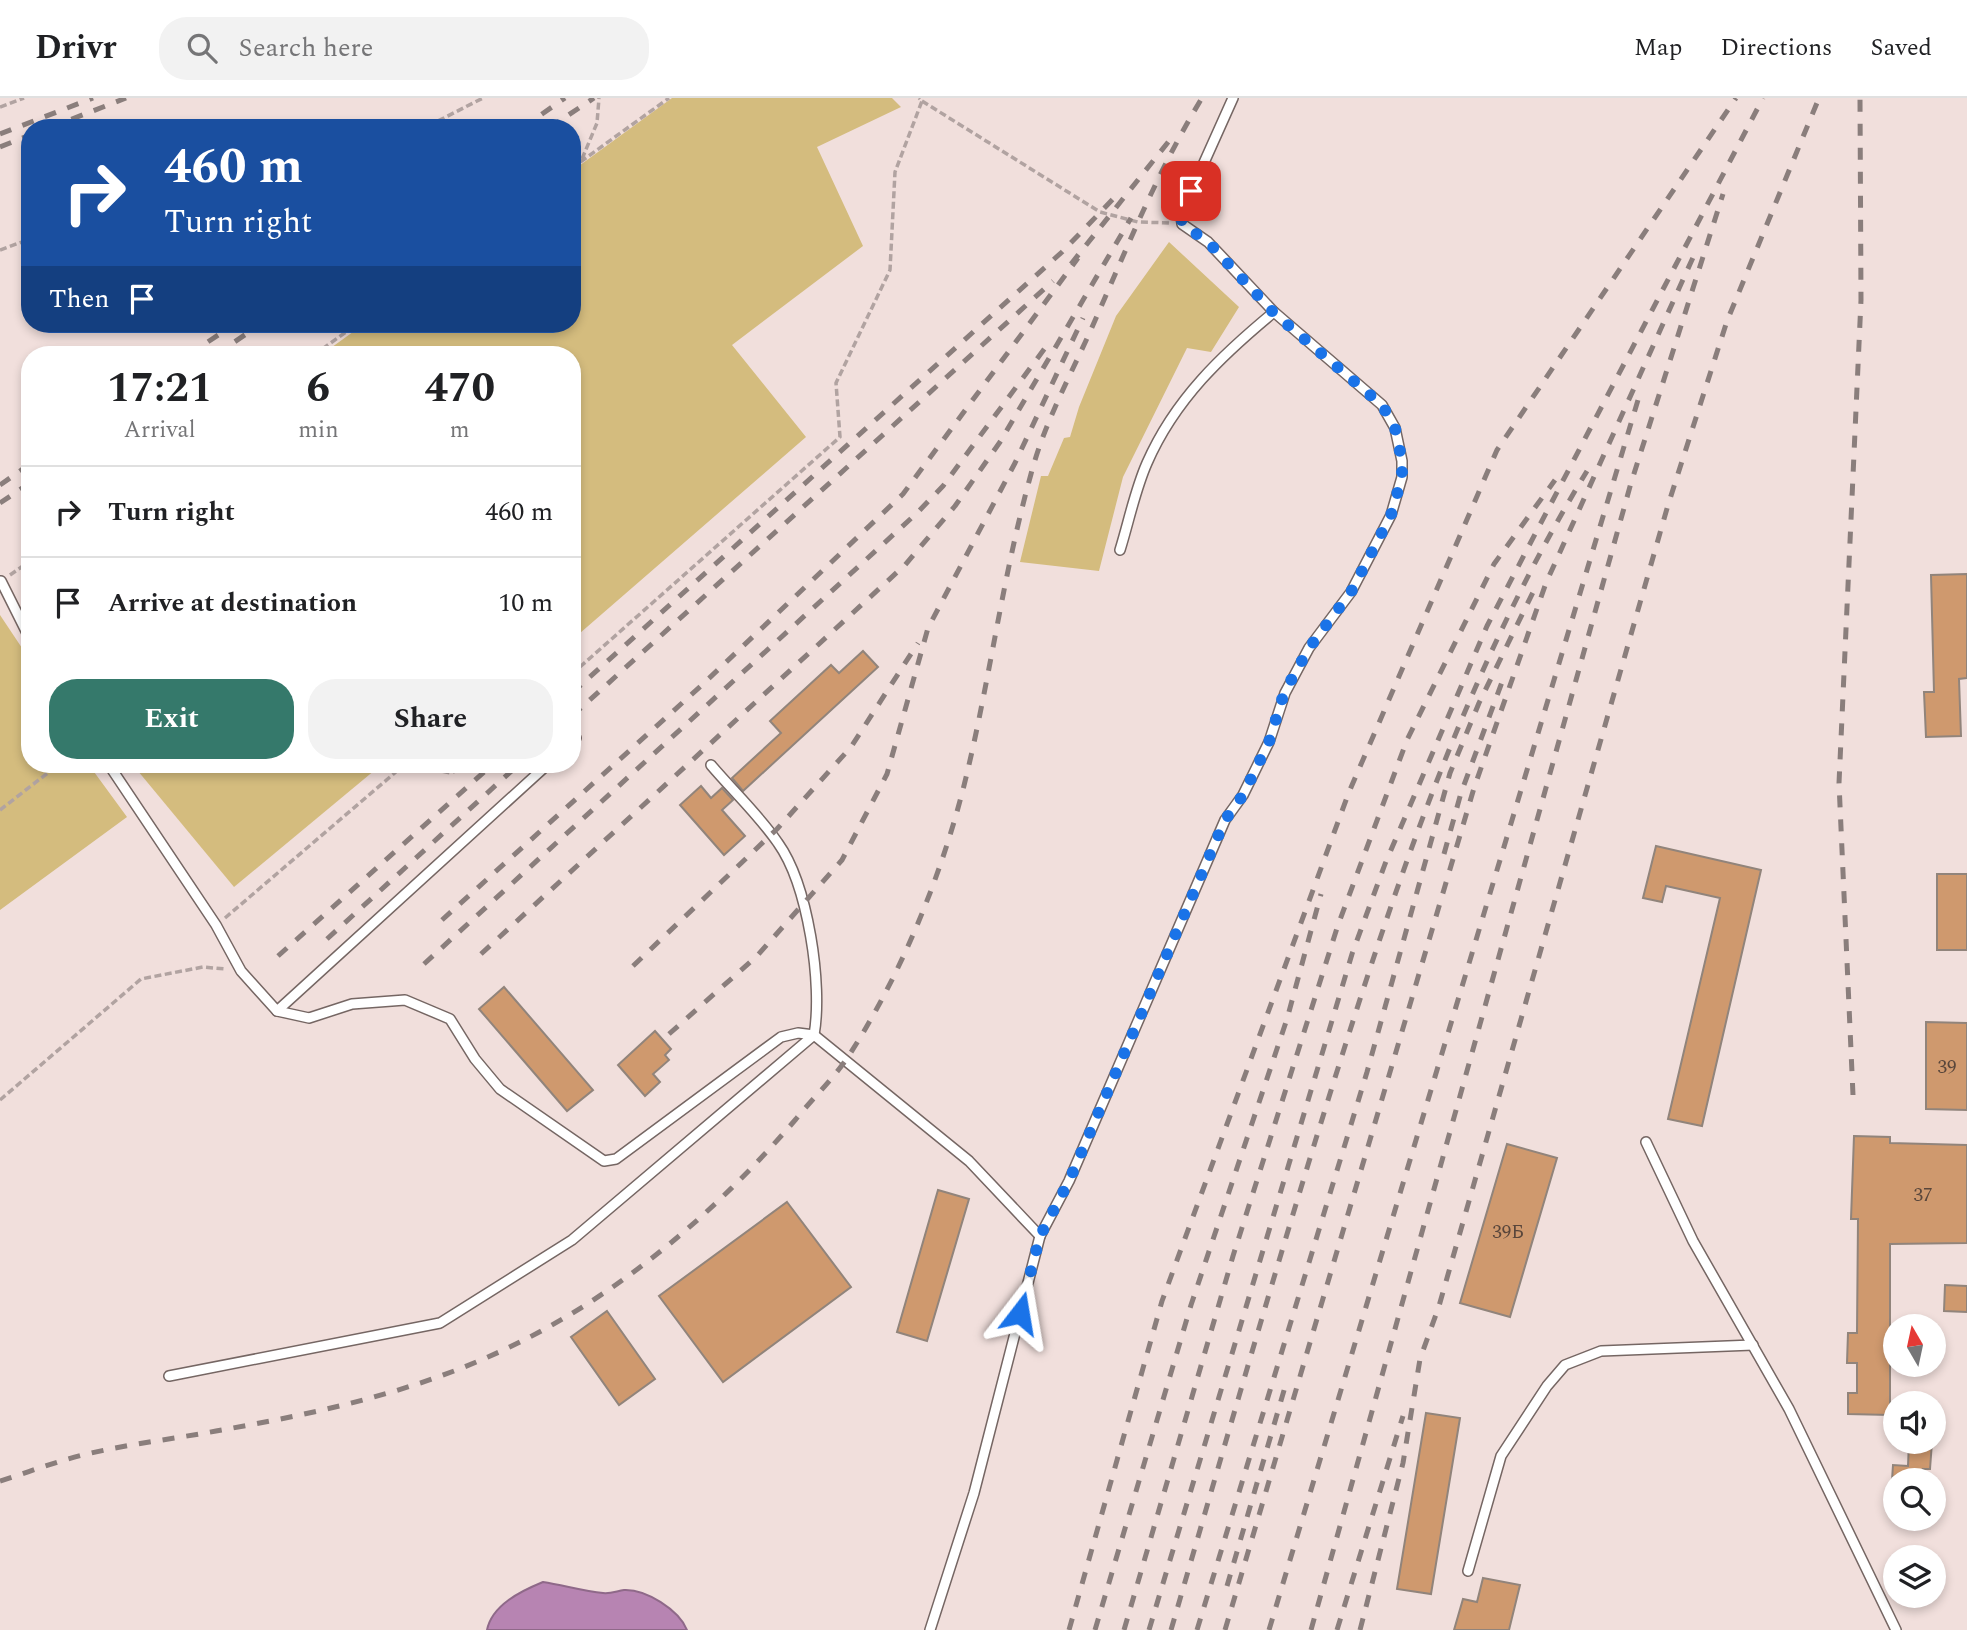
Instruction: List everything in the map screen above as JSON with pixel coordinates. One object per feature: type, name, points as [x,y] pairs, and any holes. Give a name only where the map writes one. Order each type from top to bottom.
[{"type":"lane","points":[[930,1630],[974,1493],[1040,1236],[1069,1181],[1225,820],[1243,795],[1269,742],[1284,693],[1309,648],[1351,592],[1391,515],[1402,477],[1400,450],[1388,414],[1274,313],[1208,242],[1182,224],[1181,214],[1233,98]]},
{"type":"lane","points":[[1120,550],[1147,463],[1188,393],[1224,354],[1274,313]]},
{"type":"lane","points":[[1,581],[21,621]]},
{"type":"lane","points":[[169,1376],[440,1323],[572,1240],[814,1035],[818,1015],[817,976],[796,879],[779,844],[711,765]]},
{"type":"lane","points":[[114,773],[216,925],[241,971],[277,1011],[309,1017],[352,1004],[405,1000],[450,1019],[475,1059],[500,1089],[604,1161],[616,1159],[781,1037],[798,1033],[814,1035],[969,1161],[1040,1236]]},
{"type":"lane","points":[[277,1011],[538,773]]},
{"type":"lane","points":[[1646,1142],[1693,1241],[1788,1409],[1896,1630]]},
{"type":"lane","points":[[1468,1571],[1501,1456],[1547,1386],[1565,1365],[1609,1350],[1753,1345]]},
{"type":"path","points":[[0,107],[24,98]]},
{"type":"path","points":[[439,119],[483,98]]},
{"type":"path","points":[[581,162],[597,122],[599,98]]},
{"type":"path","points":[[581,162],[669,98]]},
{"type":"path","points":[[581,666],[840,437],[836,383],[890,270],[895,172],[921,100],[1110,216],[1138,222],[1182,224]]},
{"type":"path","points":[[0,250],[21,242]]},
{"type":"path","points":[[326,346],[345,333]]},
{"type":"path","points":[[1,581],[21,567]]},
{"type":"path","points":[[0,810],[48,773]]},
{"type":"path","points":[[216,925],[395,773]]},
{"type":"path","points":[[0,1100],[141,979],[204,967],[241,971]]},
{"type":"shaded area","points":[[672,98],[892,98],[901,107],[817,147],[863,246],[732,345],[806,437],[581,632],[581,346],[333,346],[352,333],[581,333],[581,164]]},
{"type":"shaded area","points":[[1169,242],[1239,307],[1211,352],[1187,348],[1123,477],[1099,571],[1020,562],[1041,476],[1048,476],[1064,438],[1070,437],[1079,407],[1116,316]]},
{"type":"shaded area","points":[[0,615],[21,646],[21,773],[95,773],[127,817],[0,910]]},
{"type":"shaded area","points":[[140,773],[371,773],[234,887]]},
{"type":"shaded area","points":[[543,1582],[603,1593],[624,1590],[642,1593],[669,1608],[687,1630],[487,1630],[501,1606]]},
{"type":"building","points":[[1967,574],[1967,678],[1959,679],[1961,736],[1926,737],[1924,692],[1934,692],[1931,575]]},
{"type":"building","points":[[863,651],[878,667],[743,791],[732,778],[781,733],[770,721],[831,665],[839,673]]},
{"type":"building","points":[[701,786],[711,798],[722,788],[733,800],[722,810],[745,836],[724,855],[680,805]]},
{"type":"building","points":[[1656,846],[1761,870],[1702,1126],[1668,1119],[1720,898],[1666,886],[1662,902],[1643,898]]},
{"type":"building","points":[[1937,874],[1967,874],[1967,950],[1937,950]]},
{"type":"building","points":[[504,987],[593,1090],[567,1111],[479,1009]]},
{"type":"building","points":[[1926,1022],[1967,1023],[1967,1110],[1926,1109]]},
{"type":"building","points":[[655,1031],[671,1049],[665,1055],[669,1060],[653,1074],[660,1082],[645,1096],[618,1065]]},
{"type":"building","points":[[1854,1136],[1890,1137],[1890,1143],[1967,1145],[1967,1243],[1890,1244],[1890,1314],[1883,1314],[1883,1377],[1890,1377],[1890,1391],[1883,1391],[1883,1415],[1848,1414],[1848,1393],[1857,1393],[1857,1363],[1847,1363],[1848,1333],[1857,1333],[1858,1219],[1851,1219]]},
{"type":"building","points":[[1507,1144],[1557,1158],[1510,1317],[1460,1303]]},
{"type":"building","points":[[938,1190],[969,1199],[927,1341],[897,1332]]},
{"type":"building","points":[[787,1202],[851,1287],[723,1382],[659,1296]]},
{"type":"building","points":[[1945,1285],[1967,1286],[1967,1312],[1944,1311]]},
{"type":"building","points":[[607,1311],[655,1379],[619,1405],[571,1337]]},
{"type":"building","points":[[1426,1413],[1460,1418],[1431,1594],[1397,1589]]},
{"type":"building","points":[[1908,1454],[1931,1454],[1930,1468],[1893,1468],[1893,1465],[1908,1466]]},
{"type":"building","points":[[1483,1578],[1520,1585],[1509,1630],[1454,1630],[1463,1599],[1477,1602]]},
{"type":"railway","points":[[39,119],[93,98]]},
{"type":"railway","points":[[72,119],[126,98]]},
{"type":"railway","points":[[535,119],[565,98]]},
{"type":"railway","points":[[562,119],[594,98]]},
{"type":"railway","points":[[0,1481],[103,1450],[251,1425],[388,1393],[488,1357],[532,1336],[616,1285],[693,1224],[763,1155],[829,1081],[848,1057],[887,990],[920,918],[947,844],[968,769],[1021,511],[1044,435],[1144,210],[1171,153],[1202,98]]},
{"type":"railway","points":[[1069,1630],[1162,1301],[1349,792],[1497,450],[1736,98]]},
{"type":"railway","points":[[1149,1630],[1352,954],[1385,864],[1487,626],[1763,98]]},
{"type":"railway","points":[[1360,1630],[1403,1463],[1420,1359],[1439,1306],[1668,505],[1727,321],[1819,98]]},
{"type":"railway","points":[[1853,1095],[1839,783],[1861,300],[1860,98]]},
{"type":"railway","points":[[0,134],[21,126]]},
{"type":"railway","points":[[0,147],[21,139]]},
{"type":"railway","points":[[1071,264],[1169,141]]},
{"type":"railway","points":[[1311,1630],[1631,483],[1723,194]]},
{"type":"railway","points":[[581,685],[1062,252],[1114,198]]},
{"type":"railway","points":[[481,954],[905,565],[955,506],[1000,442],[1131,218]]},
{"type":"railway","points":[[1225,1630],[1474,788],[1546,583],[1695,253]]},
{"type":"railway","points":[[442,920],[702,685],[903,494],[1078,258]]},
{"type":"railway","points":[[581,708],[1053,281]]},
{"type":"railway","points":[[669,1034],[757,956],[842,860],[887,774],[928,628],[1015,463],[1083,318]]},
{"type":"railway","points":[[202,346],[221,333]]},
{"type":"railway","points":[[228,346],[248,333]]},
{"type":"railway","points":[[424,964],[917,513],[943,486],[1045,348]]},
{"type":"railway","points":[[1269,1630],[1641,390]]},
{"type":"railway","points":[[0,485],[21,470]]},
{"type":"railway","points":[[1171,1630],[1317,1135],[1416,835],[1476,686],[1510,613],[1587,471]]},
{"type":"railway","points":[[1124,1630],[1233,1256],[1338,925],[1407,740],[1494,564],[1555,480]]},
{"type":"railway","points":[[0,503],[21,489]]},
{"type":"railway","points":[[1197,1630],[1367,1072],[1450,773],[1479,703],[1536,586]]},
{"type":"railway","points":[[633,966],[777,829],[851,747],[918,643]]},
{"type":"railway","points":[[1444,854],[1461,793],[1502,682]]},
{"type":"railway","points":[[278,956],[483,773]]},
{"type":"railway","points":[[327,939],[509,773]]},
{"type":"railway","points":[[1095,1630],[1191,1305],[1287,1019],[1321,894]]},
{"type":"railway","points":[[1227,1586],[1285,1387]]},
{"type":"railway","points":[[1337,1630],[1403,1416]]},
{"type":"route","points":[[1020,1313],[1040,1236],[1069,1181],[1225,820],[1243,795],[1269,742],[1284,693],[1309,648],[1351,592],[1391,515],[1402,477],[1402,461],[1395,428],[1382,405],[1274,313],[1208,242],[1182,224],[1181,214],[1191,191]]}]
